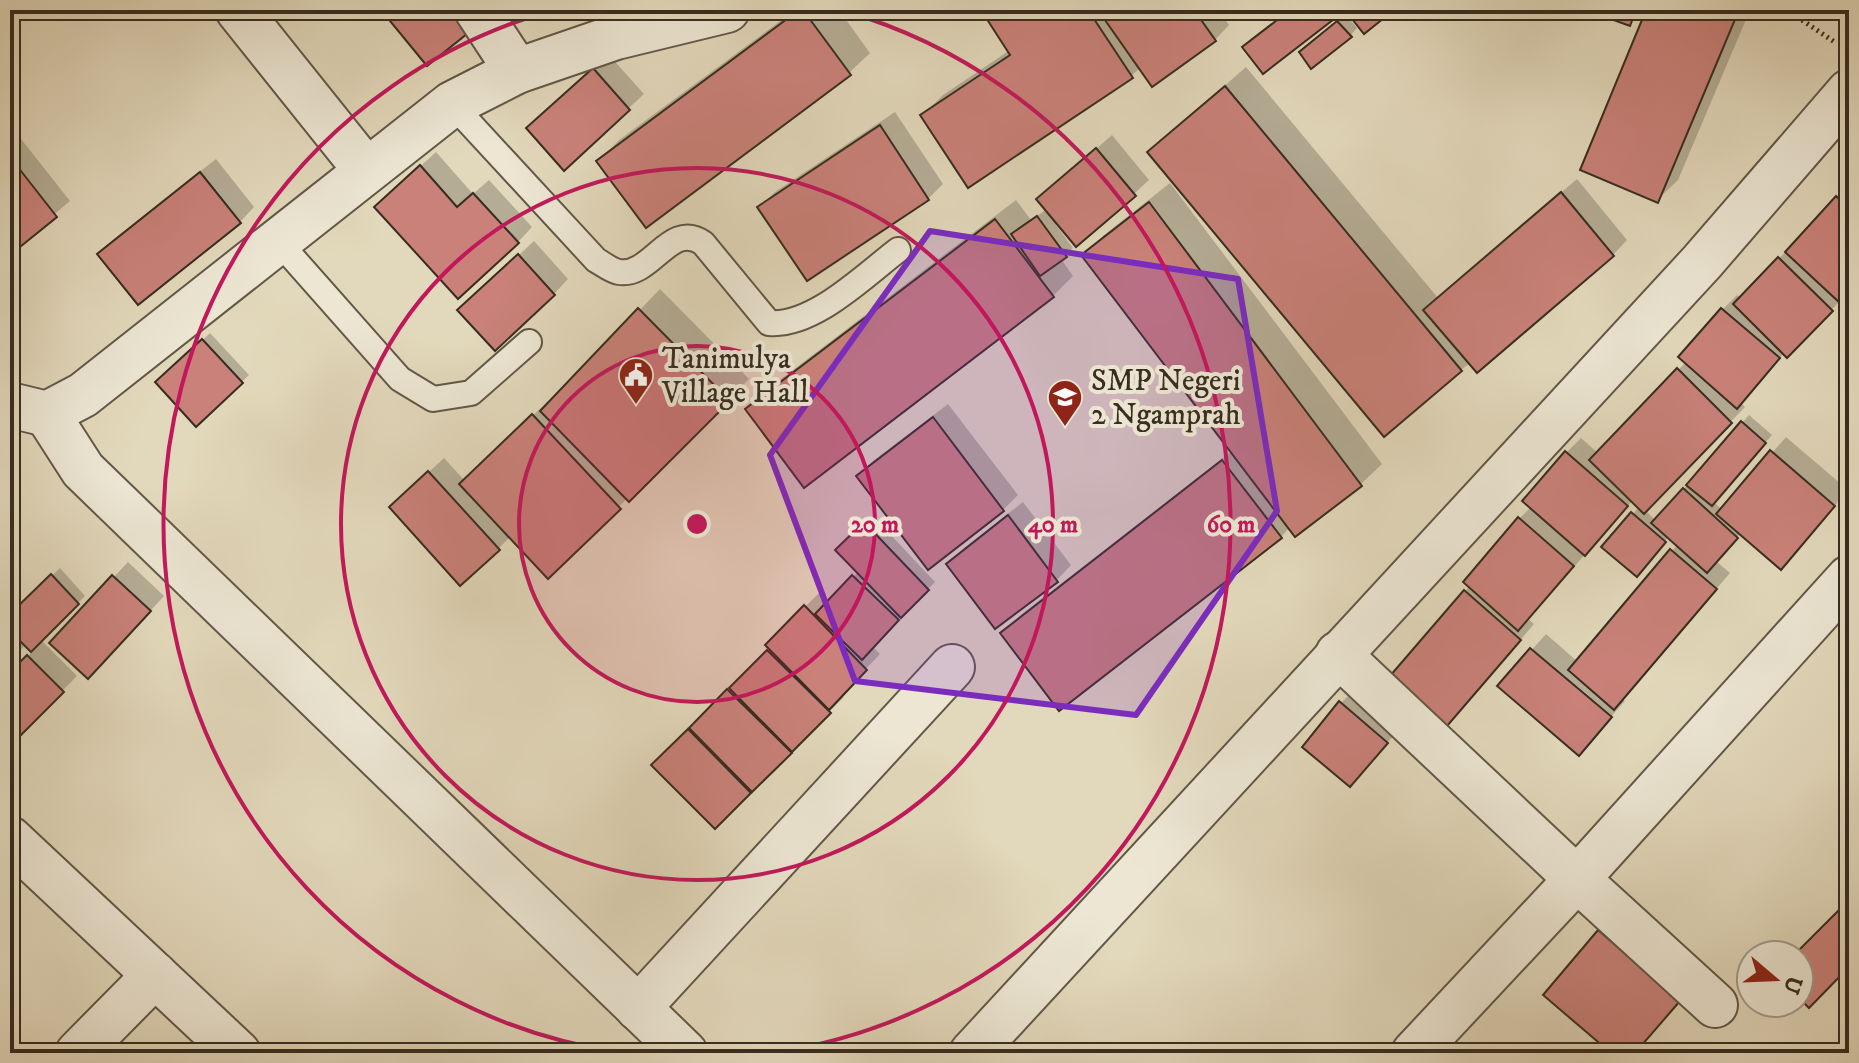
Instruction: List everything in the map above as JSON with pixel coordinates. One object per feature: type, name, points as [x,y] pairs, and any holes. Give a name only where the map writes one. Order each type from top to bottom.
[{"type":"street","points":[[238,10],[366,170]]},
{"type":"street","points":[[477,10],[517,71]]},
{"type":"street","points":[[685,1053],[83,470],[29,409],[83,395],[452,104],[517,71],[616,37],[719,11]]},
{"type":"street","points":[[972,1053],[1702,262],[1849,92]]},
{"type":"street","points":[[1414,1053],[1577,879],[1849,578]]},
{"type":"street","points":[[1338,654],[1715,1005]]},
{"type":"street","points":[[638,1008],[952,667]]},
{"type":"street","points":[[10,839],[238,1053]]},
{"type":"street","points":[[78,1053],[155,975]]},
{"type":"lane","points":[[452,104],[596,260],[618,272],[634,270],[679,238],[694,237],[703,243],[769,323],[785,325],[810,316],[898,250]]},
{"type":"lane","points":[[277,240],[400,379],[433,399],[471,393],[529,342]]},
{"type":"path","points":[[1787,10],[1837,43]]},
{"type":"highlighted area","points":[[930,231],[1238,279],[1277,511],[1136,715],[855,681],[770,455]]},
{"type":"building","points":[[381,10],[458,10],[473,29],[427,66]]},
{"type":"building","points":[[803,10],[851,75],[646,228],[596,161]]},
{"type":"building","points":[[981,10],[1088,10],[1133,78],[968,188],[920,115],[1010,55]]},
{"type":"building","points":[[1098,10],[1194,10],[1216,41],[1152,87]]},
{"type":"building","points":[[1290,10],[1334,10],[1338,16],[1263,74],[1242,47]]},
{"type":"building","points":[[1345,10],[1394,10],[1364,34]]},
{"type":"building","points":[[1586,10],[1636,10],[1630,26]]},
{"type":"building","points":[[1646,10],[1739,10],[1658,203],[1580,170]]},
{"type":"building","points":[[1337,21],[1352,37],[1311,69],[1299,52]]},
{"type":"building","points":[[593,68],[630,110],[564,171],[526,128]]},
{"type":"building","points":[[1225,86],[1462,371],[1384,437],[1147,152]]},
{"type":"building","points":[[880,125],[929,200],[807,281],[757,207]]},
{"type":"building","points":[[1096,148],[1136,196],[1076,247],[1036,199]]},
{"type":"building","points":[[10,157],[57,217],[10,255]]},
{"type":"building","points":[[420,165],[457,207],[473,193],[519,243],[458,299],[374,207]]},
{"type":"building","points":[[200,172],[241,223],[138,305],[97,254]]},
{"type":"building","points":[[1561,192],[1614,256],[1477,373],[1423,310]]},
{"type":"building","points":[[1836,196],[1849,209],[1849,294],[1840,303],[1785,252]]},
{"type":"building","points":[[1149,202],[1362,486],[1295,537],[1081,255]]},
{"type":"building","points":[[1037,216],[1067,257],[1040,276],[1011,234]]},
{"type":"building","points":[[995,219],[1054,297],[804,488],[745,409]]},
{"type":"building","points":[[518,254],[555,295],[495,351],[457,310]]},
{"type":"building","points":[[1778,257],[1833,311],[1787,358],[1733,304]]},
{"type":"building","points":[[638,308],[730,401],[629,502],[540,411]]},
{"type":"building","points":[[1721,308],[1780,358],[1737,409],[1678,357]]},
{"type":"building","points":[[202,339],[243,383],[196,427],[155,382]]},
{"type":"building","points":[[1677,368],[1732,423],[1644,514],[1589,460]]},
{"type":"building","points":[[532,414],[621,509],[548,579],[459,484]]},
{"type":"building","points":[[933,417],[1004,511],[928,570],[856,476]]},
{"type":"building","points":[[1741,421],[1766,443],[1712,506],[1686,485]]},
{"type":"building","points":[[1770,450],[1835,506],[1781,570],[1716,514]]},
{"type":"building","points":[[1565,451],[1628,506],[1585,556],[1522,501]]},
{"type":"building","points":[[1222,460],[1282,538],[1059,711],[1000,633]]},
{"type":"building","points":[[428,471],[500,550],[460,586],[389,507]]},
{"type":"building","points":[[1683,488],[1738,538],[1707,573],[1651,523]]},
{"type":"building","points":[[1631,512],[1666,542],[1637,577],[1601,547]]},
{"type":"building","points":[[1008,515],[1058,582],[995,629],[946,564]]},
{"type":"building","points":[[1518,517],[1574,566],[1518,631],[1463,582]]},
{"type":"building","points":[[864,522],[929,590],[901,618],[835,550]]},
{"type":"building","points":[[1670,549],[1717,589],[1614,710],[1568,670]]},
{"type":"building","points":[[51,574],[79,604],[31,652],[10,631],[10,614]]},
{"type":"building","points":[[112,575],[151,611],[88,679],[49,643]]},
{"type":"building","points":[[852,575],[899,620],[862,660],[815,614]]},
{"type":"building","points":[[1464,590],[1521,640],[1447,726],[1390,676]]},
{"type":"building","points":[[804,605],[867,670],[829,710],[765,645]]},
{"type":"building","points":[[1530,648],[1612,717],[1579,756],[1497,686]]},
{"type":"building","points":[[767,650],[831,713],[792,752],[729,688]]},
{"type":"building","points":[[27,655],[64,692],[10,746],[10,672]]},
{"type":"building","points":[[727,689],[792,753],[752,792],[689,728]]},
{"type":"building","points":[[1339,701],[1388,743],[1350,787],[1302,747]]},
{"type":"building","points":[[688,729],[751,793],[715,829],[651,765]]},
{"type":"building","points":[[1840,909],[1849,918],[1849,967],[1815,1002],[1815,939],[1810,939]]},
{"type":"building","points":[[1598,930],[1680,1001],[1635,1053],[1611,1053],[1543,995]]},
{"type":"place","name":"Tanimulya Village Hall","points":[[636,406]]},
{"type":"place","name":"SMP Negeri 2 Ngamprah","points":[[1065,428]]}]
